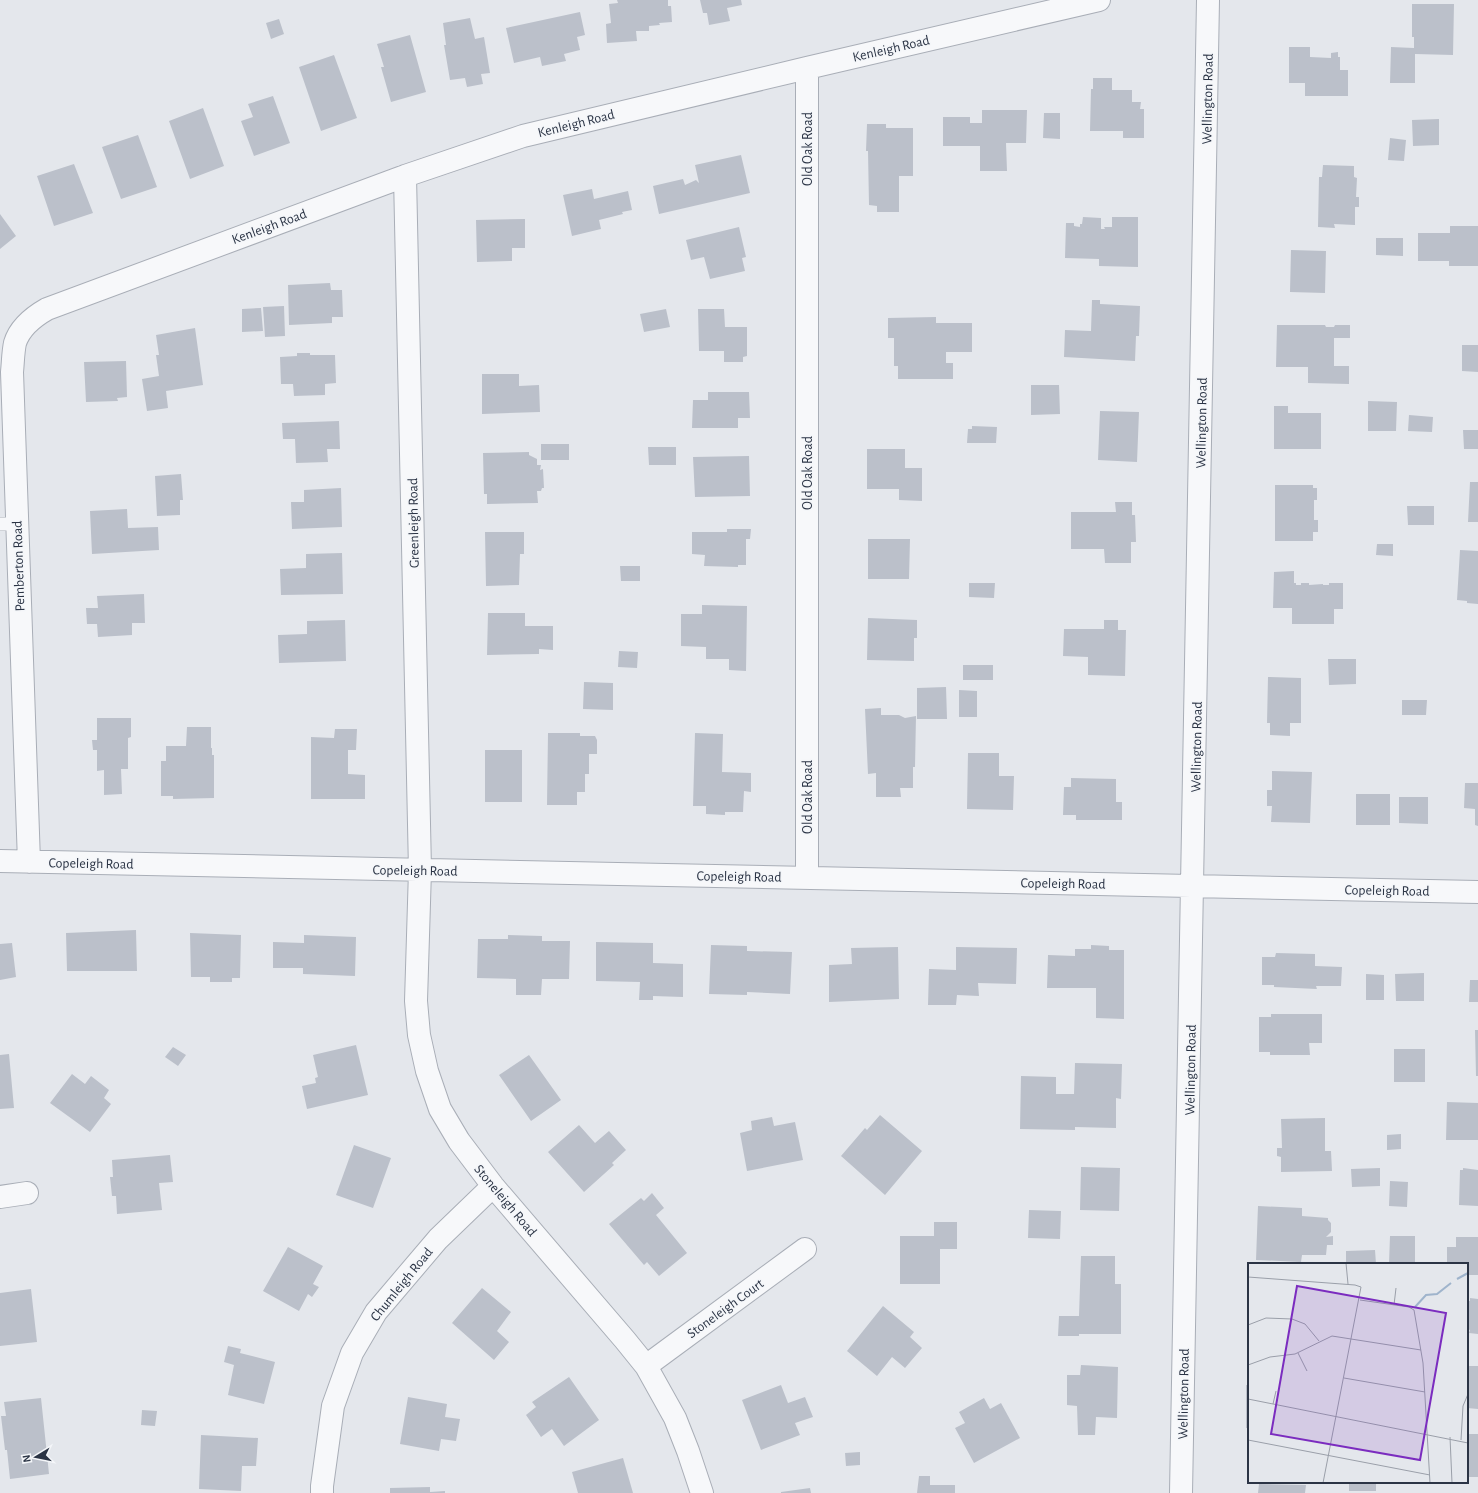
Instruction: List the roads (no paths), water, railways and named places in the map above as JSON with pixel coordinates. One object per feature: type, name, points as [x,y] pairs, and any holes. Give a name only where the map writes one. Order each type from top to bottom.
[{"type":"street","name":"Kenleigh Road","points":[[69,300],[406,176],[523,136],[1099,0]]},
{"type":"street","name":"Wellington Road","points":[[1182,1493],[1208,0]]},
{"type":"street","name":"Old Oak Road","points":[[807,68],[807,878]]},
{"type":"street","name":"Greenleigh Road","points":[[406,176],[420,870]]},
{"type":"street","name":"Pemberton Road","points":[[29,862],[8,524],[12,372],[15,343],[23,329],[33,317],[47,308],[69,300]]},
{"type":"street","name":"Copeleigh Road","points":[[0,861],[1478,892]]},
{"type":"street","name":"Stoneleigh Road","points":[[420,870],[416,1001],[419,1035],[427,1071],[440,1109],[459,1141],[493,1186],[646,1366],[675,1418],[702,1493]]},
{"type":"street","name":"Chumleigh Road","points":[[322,1493],[333,1406],[352,1353],[376,1312],[438,1239],[493,1186]]},
{"type":"street","points":[[0,1197],[26,1193]]},
{"type":"street","name":"Stoneleigh Court","points":[[646,1366],[805,1249]]}]
